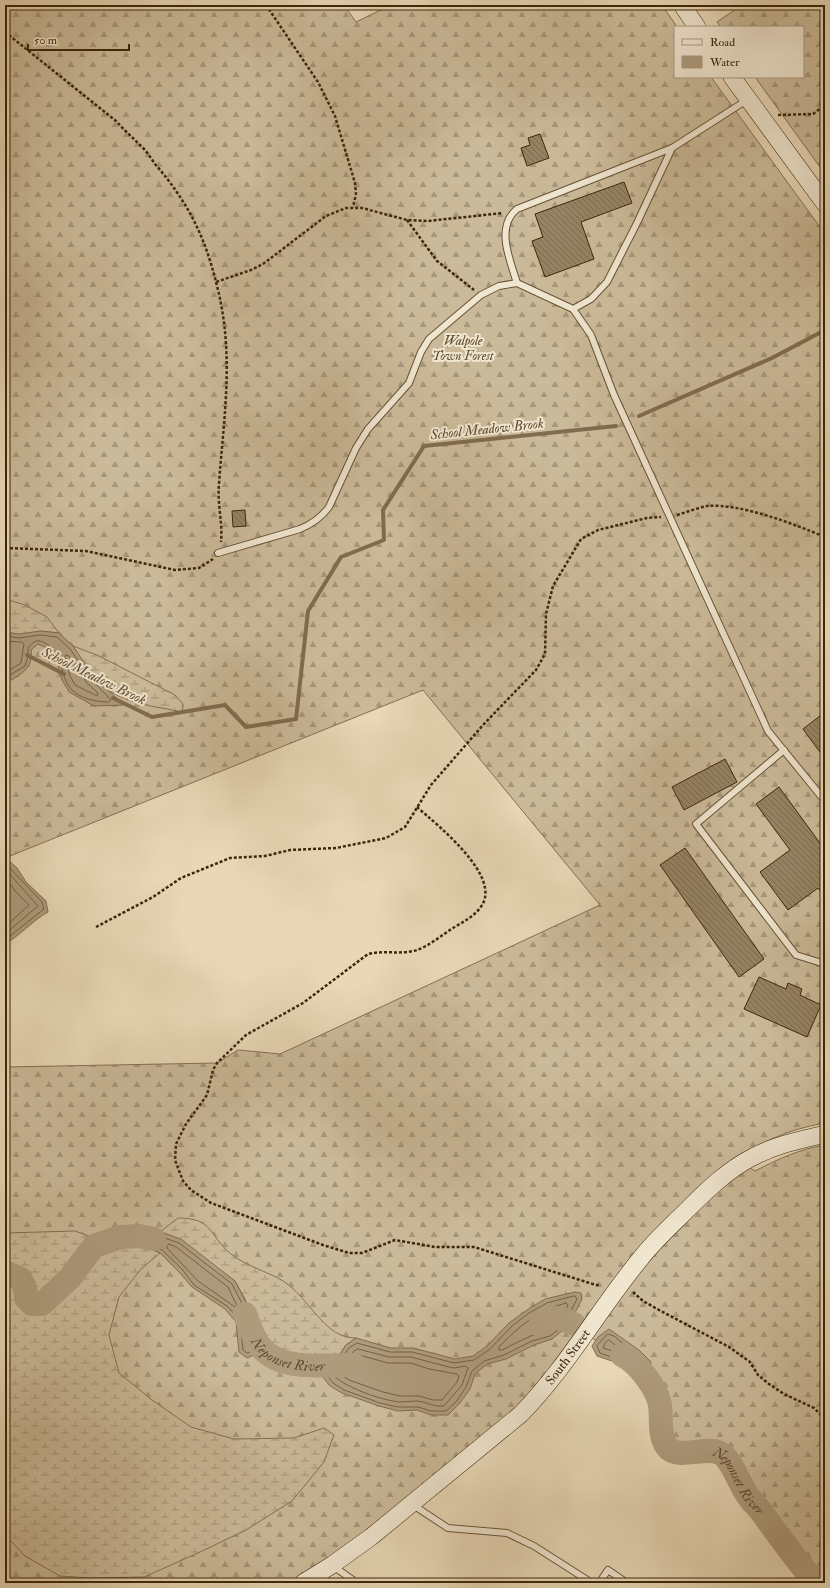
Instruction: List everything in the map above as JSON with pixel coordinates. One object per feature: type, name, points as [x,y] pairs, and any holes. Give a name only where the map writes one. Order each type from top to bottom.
[{"type":"street","points":[[682,5],[696,26]]},
{"type":"street","points":[[733,78],[747,100],[825,204]]},
{"type":"street","name":"South Street","points":[[303,1583],[332,1565],[412,1504],[516,1419],[538,1396],[568,1359],[641,1258],[662,1235],[722,1178],[753,1156],[794,1141],[825,1134]]},
{"type":"lane","points":[[517,283],[508,253],[505,232],[508,221],[513,212],[524,205],[672,148],[747,100]]},
{"type":"lane","points":[[574,309],[591,299],[607,282],[637,223],[672,148]]},
{"type":"lane","points":[[218,553],[300,529],[310,525],[322,516],[329,507],[360,442],[368,429],[409,383],[421,352],[429,339],[481,295],[499,286],[517,283],[574,309],[591,335],[614,395],[768,731],[825,801]]},
{"type":"lane","points":[[784,750],[696,824],[796,955],[825,964]]},
{"type":"lane","points":[[412,1504],[448,1528],[507,1533],[534,1546],[592,1583]]},
{"type":"lane","points":[[332,1565],[354,1579],[357,1583]]},
{"type":"lane","points":[[599,1583],[608,1570],[627,1583]]},
{"type":"path","points":[[266,5],[318,82],[335,116],[355,183],[356,194],[354,207]]},
{"type":"path","points":[[5,32],[116,121],[129,136],[142,147],[167,177],[188,208],[203,237],[216,282],[226,351],[228,379],[218,486],[221,540],[218,553],[214,559],[199,568],[176,570],[86,551],[5,548]]},
{"type":"path","points":[[761,119],[777,115],[813,114],[825,105]]},
{"type":"path","points":[[216,282],[251,270],[263,264],[326,216],[354,207],[407,220],[428,222],[513,212]]},
{"type":"path","points":[[407,220],[437,261],[481,295]]},
{"type":"path","points":[[96,927],[153,897],[181,878],[230,858],[265,856],[290,850],[336,848],[386,838],[405,827],[431,784],[483,725],[536,670],[545,654],[546,614],[553,586],[582,540],[598,530],[647,518],[671,517],[707,506],[727,507],[755,513],[825,537]]},
{"type":"path","points":[[417,807],[456,842],[480,872],[486,893],[481,907],[468,919],[419,950],[406,953],[381,951],[368,954],[303,1003],[246,1035],[217,1063],[213,1070],[207,1095],[186,1124],[176,1144],[175,1160],[183,1181],[191,1190],[211,1203],[323,1245],[349,1252],[362,1253],[396,1240],[435,1247],[474,1247],[596,1285],[622,1283],[643,1301],[728,1347],[750,1362],[758,1375],[769,1384],[784,1394],[814,1408],[825,1419]]},
{"type":"green space","name":"Walpole Town Forest","points":[[5,5],[344,5],[356,22],[391,5],[662,5],[676,26],[674,26],[674,78],[712,78],[825,234],[825,1123],[799,1129],[776,1137],[731,1160],[742,1163],[755,1171],[789,1155],[825,1145],[825,1583],[815,1583],[793,1553],[780,1540],[759,1508],[748,1496],[729,1462],[721,1453],[709,1451],[676,1452],[669,1449],[663,1439],[660,1404],[643,1372],[586,1334],[554,1377],[303,1583],[5,1583],[5,1067],[217,1063],[238,1050],[280,1054],[600,905],[423,690],[5,858]]},
{"type":"green space","points":[[742,5],[825,5],[825,174],[756,78],[804,78],[804,26],[720,26],[717,22]]},
{"type":"green space","points":[[5,599],[25,605],[47,617],[59,633],[40,631],[5,654]]},
{"type":"green space","points":[[73,646],[97,655],[175,695],[183,704],[182,712],[135,702],[113,693],[94,677]]},
{"type":"green space","points":[[178,1218],[190,1219],[205,1224],[231,1254],[245,1263],[284,1281],[321,1320],[334,1331],[350,1338],[356,1338],[346,1345],[339,1356],[325,1359],[282,1356],[271,1351],[262,1339],[245,1299],[235,1281],[161,1231]]},
{"type":"green space","points":[[75,1231],[105,1242],[121,1237],[160,1253],[141,1269],[119,1297],[109,1335],[119,1373],[152,1400],[191,1427],[234,1439],[294,1438],[324,1428],[334,1435],[324,1462],[292,1501],[246,1530],[144,1577],[91,1578],[60,1576],[25,1556],[9,1539],[5,1528],[5,1233]]},
{"type":"water","points":[[40,631],[59,633],[73,646],[94,677],[124,705],[94,706],[69,692],[62,680],[56,659],[49,649],[38,644],[31,650],[30,662],[25,671],[5,683],[5,632],[19,634]]},
{"type":"water","points":[[5,857],[17,868],[26,882],[46,901],[48,912],[5,944]]},
{"type":"water","points":[[144,1226],[181,1239],[235,1281],[256,1322],[259,1345],[254,1355],[247,1358],[239,1352],[236,1322],[225,1309],[192,1287],[160,1253],[121,1237],[131,1229]]},
{"type":"water","points":[[575,1292],[581,1293],[582,1299],[573,1317],[562,1331],[552,1339],[534,1345],[506,1359],[487,1364],[475,1374],[470,1389],[459,1404],[448,1415],[431,1415],[417,1410],[398,1411],[379,1406],[342,1393],[330,1386],[322,1376],[322,1365],[325,1359],[339,1356],[346,1345],[356,1338],[391,1348],[413,1348],[455,1359],[473,1356],[487,1346],[509,1323],[527,1310],[545,1299]]},
{"type":"water","points":[[609,1329],[639,1350],[651,1362],[650,1372],[641,1381],[632,1376],[621,1364],[597,1356],[592,1346],[598,1337]]},
{"type":"building","points":[[540,134],[549,158],[527,166],[521,148],[530,145],[528,138]]},
{"type":"building","points":[[624,182],[632,203],[581,222],[594,259],[545,277],[532,241],[543,237],[535,214]]},
{"type":"building","points":[[245,510],[246,526],[233,527],[232,511]]},
{"type":"building","points":[[825,712],[825,759],[803,729]]},
{"type":"building","points":[[725,759],[737,782],[684,810],[672,787]]},
{"type":"building","points":[[779,787],[825,850],[825,897],[818,888],[788,910],[760,872],[790,850],[756,804]]},
{"type":"building","points":[[685,848],[764,959],[739,977],[660,865]]},
{"type":"building","points":[[759,977],[786,989],[788,983],[802,989],[800,995],[821,1005],[807,1037],[744,1009]]},
{"type":"waterway","name":"School Meadow Brook","points":[[639,416],[772,358],[825,330]]},
{"type":"waterway","name":"School Meadow Brook","points":[[113,698],[152,717],[225,705],[246,727],[296,719],[308,611],[341,557],[384,540],[383,510],[424,446],[616,426]]},
{"type":"waterway","name":"School Meadow Brook","points":[[27,655],[64,674]]},
{"type":"waterway","name":"Neponset River","points":[[5,1272],[21,1279],[25,1288],[26,1298],[32,1304],[42,1304],[70,1278],[94,1246],[121,1237],[139,1236],[154,1239]]},
{"type":"waterway","name":"Neponset River","points":[[245,1314],[259,1345],[268,1354],[278,1360],[316,1366],[354,1365]]},
{"type":"waterway","name":"Neponset River","points":[[540,1325],[553,1318],[574,1324]]},
{"type":"waterway","name":"Neponset River","points":[[622,1355],[640,1370],[655,1391],[660,1405],[663,1440],[669,1449],[680,1453],[714,1451],[724,1456],[732,1467],[749,1498],[760,1510],[815,1583]]}]
